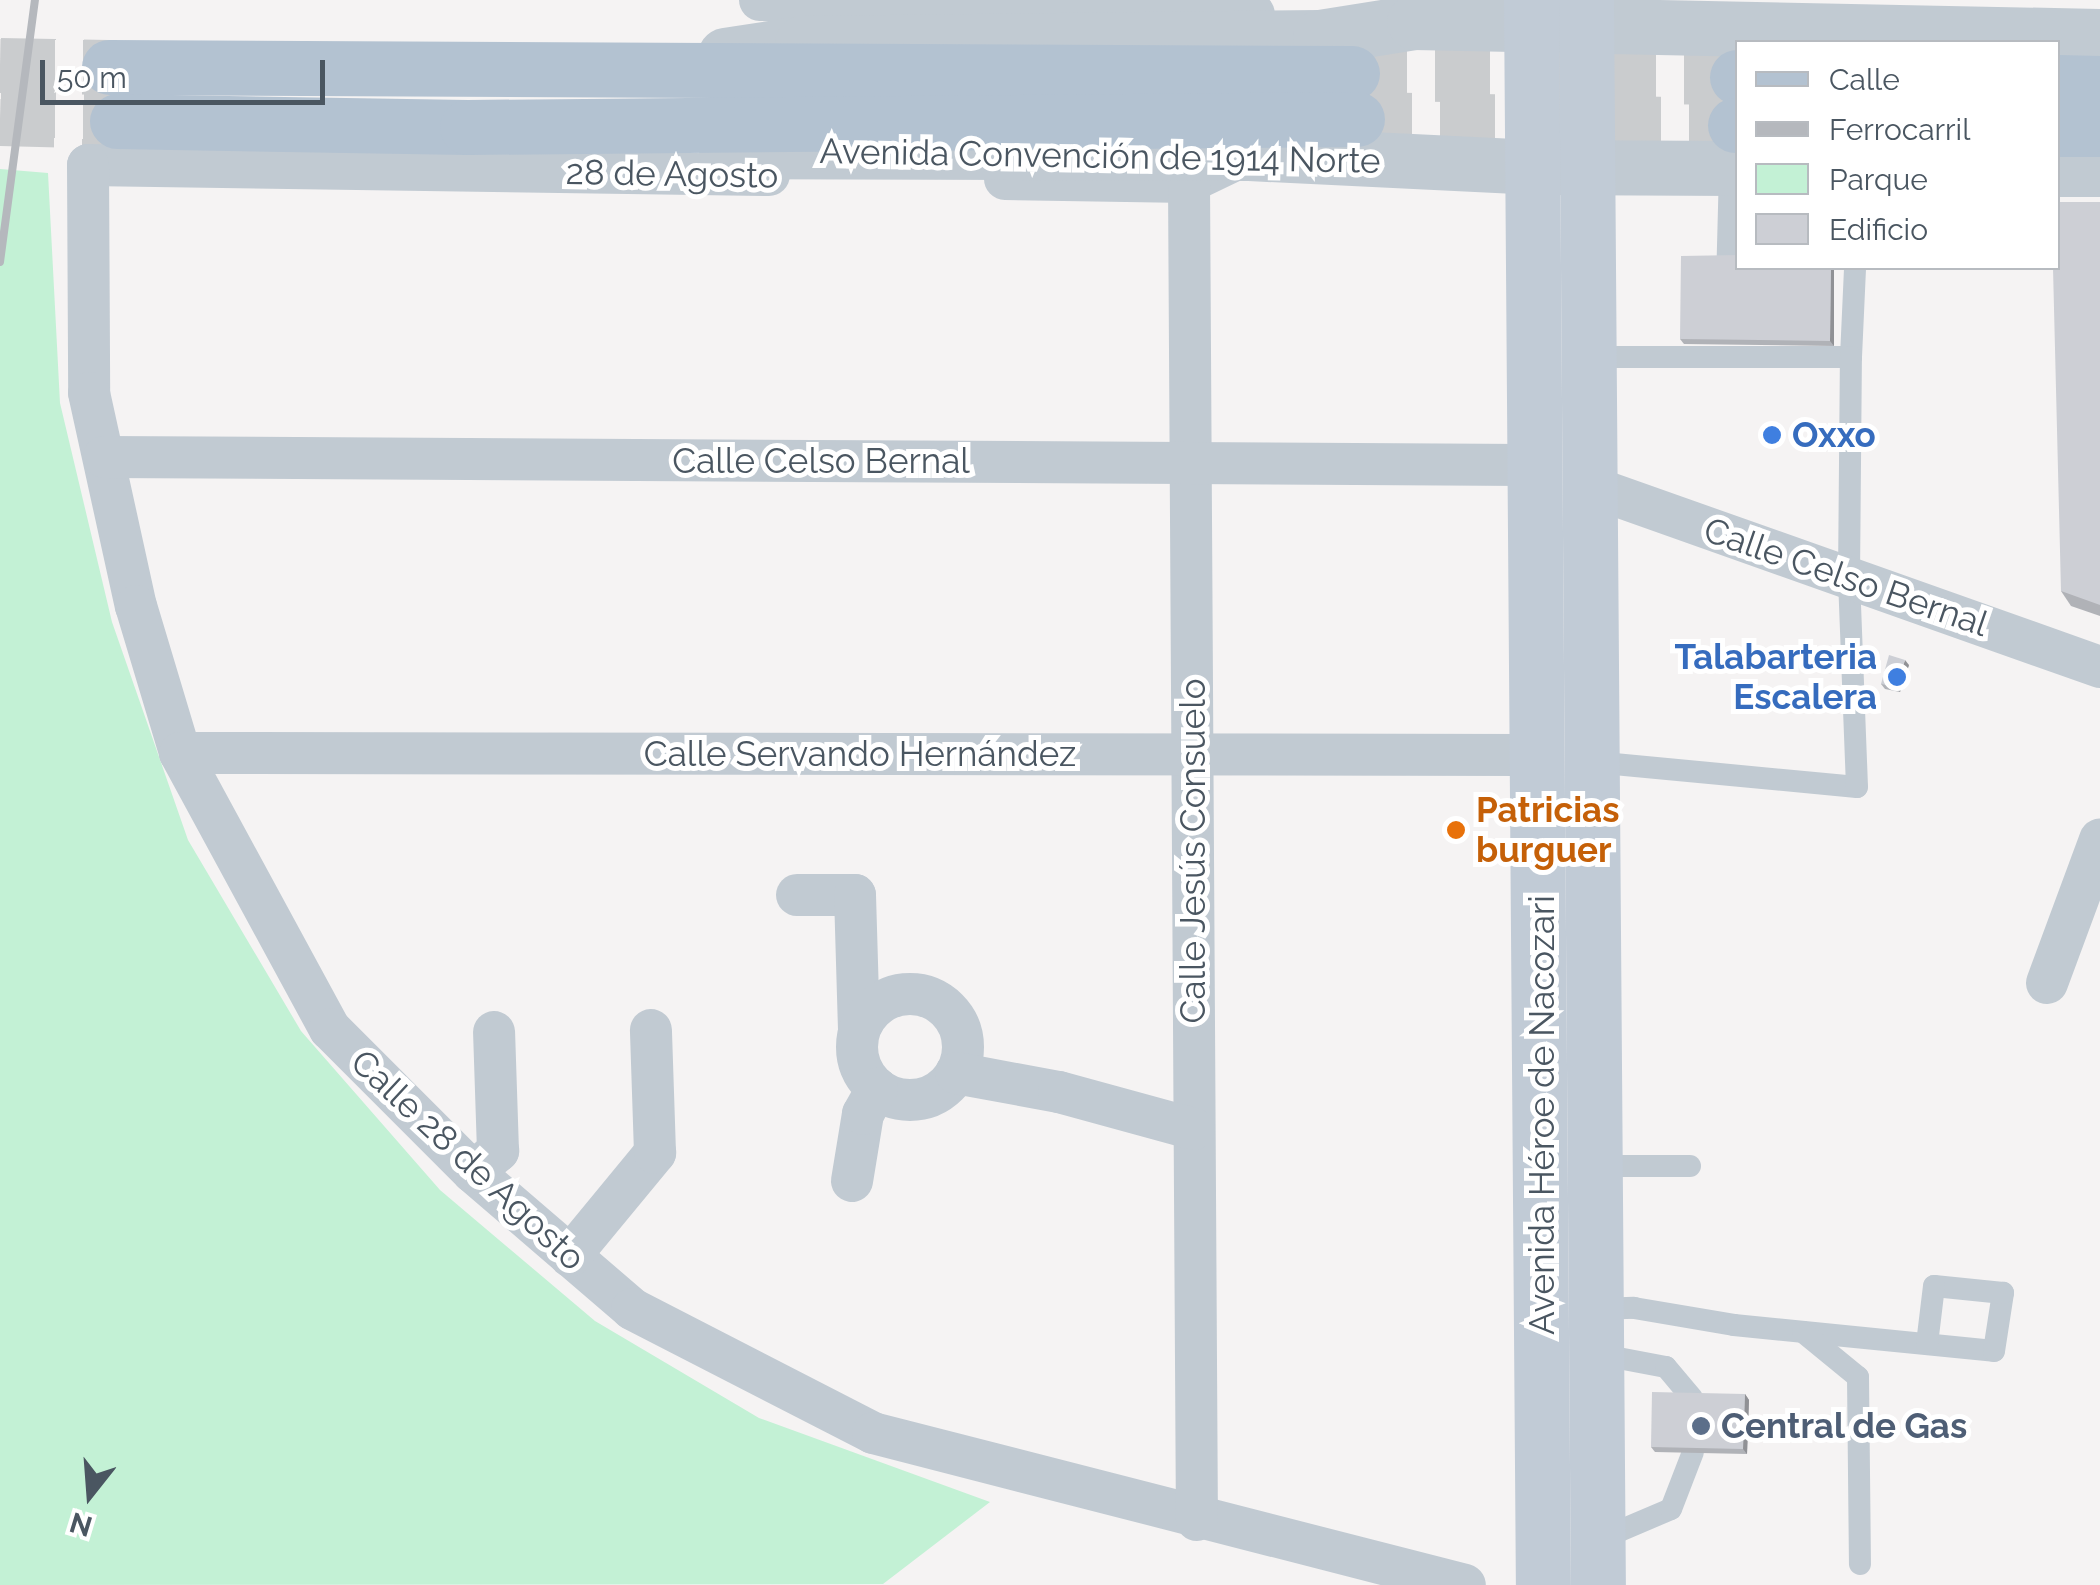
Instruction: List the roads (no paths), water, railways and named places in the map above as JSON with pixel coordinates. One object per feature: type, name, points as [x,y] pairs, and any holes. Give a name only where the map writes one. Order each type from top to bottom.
[{"type":"main road","points":[[1531,12],[1560,167]]},
{"type":"main road","points":[[1560,167],[1586,13]]},
{"type":"main road","name":"Avenida Convención de 1914 Norte","points":[[102,143],[1355,96],[655,74],[108,67]]},
{"type":"main road","points":[[2060,82],[2100,83]]},
{"type":"main road","points":[[2060,129],[2100,130]]},
{"type":"main road","name":"Avenida Héroe de Nacozari","points":[[1543,1585],[1593,762],[1589,357],[1560,167]]},
{"type":"main road","name":"Avenida Héroe de Nacozari","points":[[1560,167],[1538,465],[1540,755],[1570,1166],[1596,1332],[1598,1562]]},
{"type":"street","name":"Avenida Convención de 1914 Norte","points":[[760,0],[1201,6],[1414,22]]},
{"type":"street","name":"Avenida Convención de 1914 Norte","points":[[655,74],[802,43],[1320,38],[1414,22],[1531,12],[2100,36]]},
{"type":"street","name":"Avenida Convención de 1914 Norte","points":[[467,127],[520,147],[591,150],[1249,153],[1560,167],[1735,124]]},
{"type":"street","name":"28 de Agosto","points":[[102,143],[1189,182],[1249,153]]},
{"type":"street","name":"Calle 28 de Agosto","points":[[102,143],[89,394],[136,606],[180,753],[330,1030],[473,1172],[632,1309],[873,1433],[1197,1520],[1466,1585]]},
{"type":"street","points":[[2060,170],[2100,170]]},
{"type":"street","name":"Calle Jesús Consuelo","points":[[1189,182],[1192,754],[1177,1125],[1197,1520]]},
{"type":"street","name":"Calle Celso Bernal","points":[[104,457],[1538,465]]},
{"type":"street","name":"Calle Celso Bernal","points":[[1592,487],[2100,667]]},
{"type":"street","name":"Calle Servando Hernández","points":[[180,753],[1540,755]]},
{"type":"street","points":[[2046,983],[2100,840]]},
{"type":"street","points":[[797,894],[856,895],[858,1062],[877,1090],[925,1098],[956,1073],[964,1046],[960,1028],[936,1000],[900,994],[882,1000],[859,1029]]},
{"type":"street","points":[[570,1256],[655,1153],[651,1030]]},
{"type":"street","points":[[473,1172],[498,1150],[494,1032]]},
{"type":"street","points":[[956,1073],[1177,1125]]},
{"type":"street","points":[[852,1181],[863,1114],[877,1090]]},
{"type":"lane","points":[[1729,357],[1735,162]]},
{"type":"lane","points":[[1593,762],[1856,787],[1849,578],[1855,270]]},
{"type":"lane","points":[[1589,357],[1852,357]]},
{"type":"lane","points":[[1570,1166],[1690,1166]]},
{"type":"lane","points":[[1596,1332],[1634,1308],[1802,1332],[1928,1344]]},
{"type":"lane","points":[[1596,1332],[1666,1367],[1692,1398]]},
{"type":"lane","points":[[1802,1332],[1858,1377],[1860,1564]]},
{"type":"lane","points":[[1598,1562],[1671,1509],[1694,1452]]},
{"type":"tunnel","points":[[0,65],[109,67]]},
{"type":"tunnel","points":[[1352,73],[1735,77]]},
{"type":"tunnel","points":[[0,118],[117,121]]},
{"type":"tunnel","points":[[1357,119],[1735,125]]},
{"type":"railway","points":[[0,262],[35,0]]},
{"type":"place","name":"Oxxo","points":[[1772,435]]},
{"type":"place","name":"Talabarteria Escalera","points":[[1897,677]]},
{"type":"place","name":"Patricias burguer","points":[[1456,830]]},
{"type":"place","name":"Central de Gas","points":[[1701,1426]]}]
